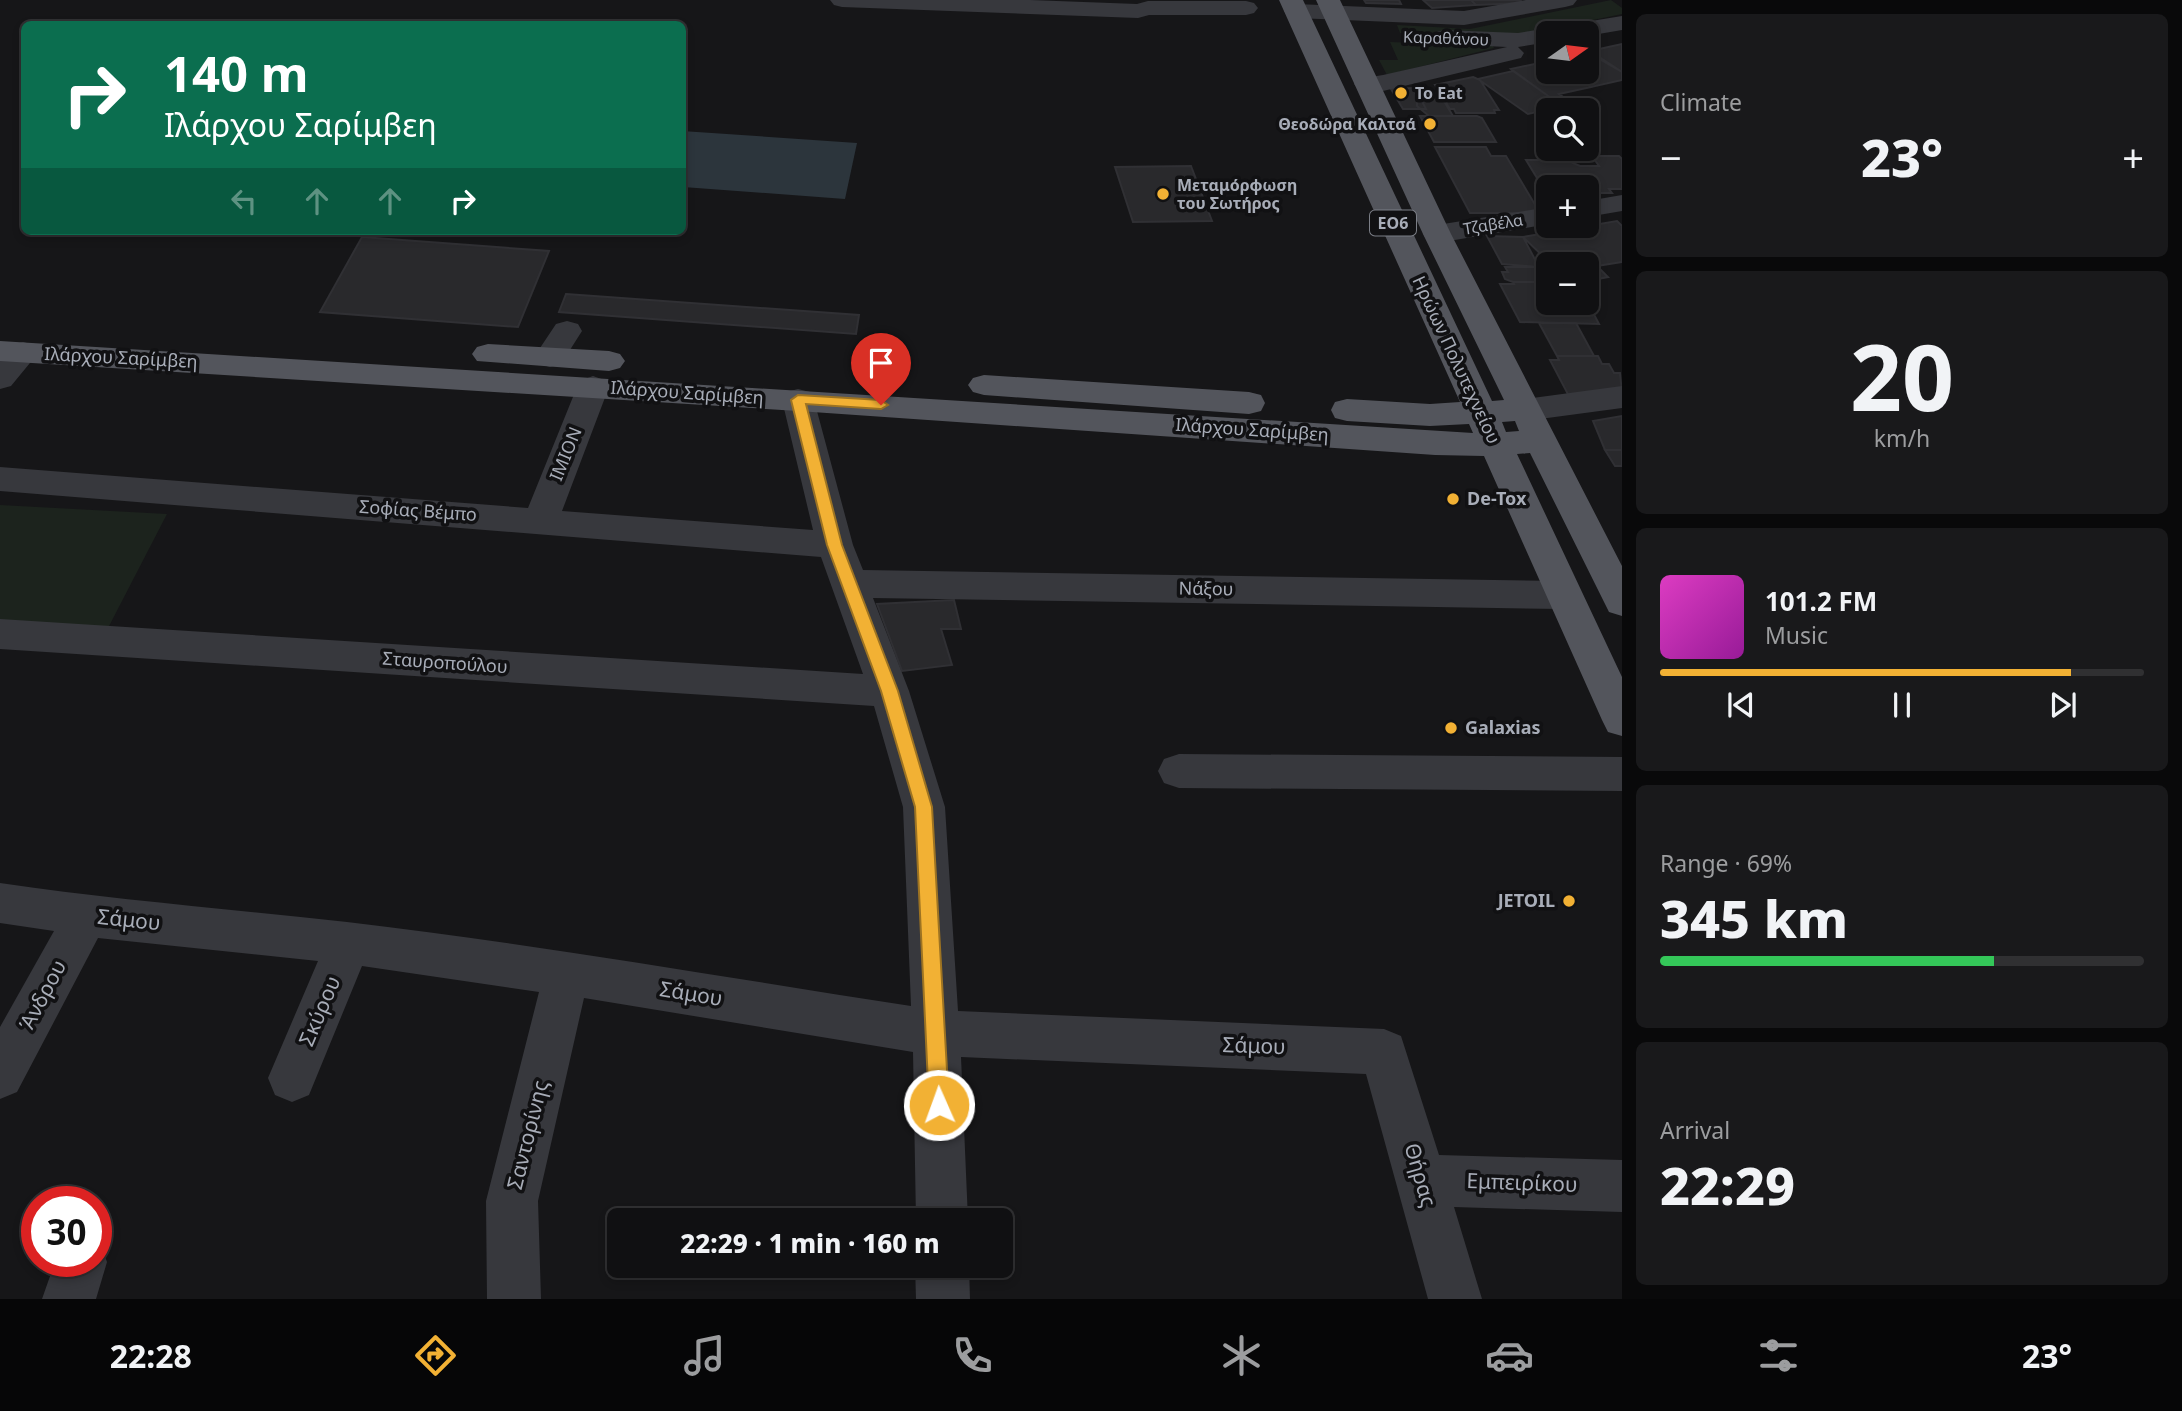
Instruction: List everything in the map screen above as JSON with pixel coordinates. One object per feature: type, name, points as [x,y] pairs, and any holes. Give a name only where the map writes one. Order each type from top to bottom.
[{"type":"main road","name":"Ηρώων Πολυτεχνείου","points":[[1293,6],[1562,595],[1622,720]]},
{"type":"main road","name":"ΕΟ6","points":[[1335,15],[1437,234],[1622,603]]},
{"type":"main road","name":"Ιλάρχου Σαρίμβεη","points":[[0,327],[550,357],[1389,414],[1488,430]]},
{"type":"main road","name":"Ιλάρχου Σαρίμβεη","points":[[11,352],[798,400],[1435,444],[1488,430],[1533,425]]},
{"type":"street","points":[[842,0],[1138,11],[1175,18],[1249,15]]},
{"type":"street","name":"Καραθάνου","points":[[1335,15],[1464,18],[1565,0]]},
{"type":"street","name":"Καραθάνου","points":[[1293,6],[1335,15],[1518,40],[1536,38]]},
{"type":"street","points":[[1600,27],[1622,23]]},
{"type":"street","name":"Καραθάνου","points":[[1367,84],[1383,83],[1536,48]]},
{"type":"street","points":[[1599,207],[1622,204]]},
{"type":"street","name":"Τζαβέλα","points":[[1437,234],[1536,217]]},
{"type":"street","points":[[550,357],[567,331]]},
{"type":"street","points":[[0,379],[11,352]]},
{"type":"street","name":"IMION","points":[[540,521],[593,387]]},
{"type":"street","points":[[1533,425],[1622,397]]},
{"type":"street","points":[[798,400],[835,545],[890,691],[923,807],[936,1033],[942,1208]]},
{"type":"street","name":"Σοφίας Βέμπο","points":[[0,479],[835,545]]},
{"type":"street","name":"Νάξου","points":[[850,584],[1562,595]]},
{"type":"street","name":"Σταυροπούλου","points":[[0,634],[890,691]]},
{"type":"street","points":[[1179,771],[1622,774]]},
{"type":"street","name":"Σάμου","points":[[0,903],[86,916],[348,943],[567,974],[936,1033],[1384,1052]]},
{"type":"street","name":"Άνδρου","points":[[0,1075],[86,916]]},
{"type":"street","name":"Σκύρου","points":[[292,1078],[348,943]]},
{"type":"street","name":"Σαντορίνης","points":[[514,1299],[512,1201],[567,974]]},
{"type":"street","name":"Θήρας","points":[[1384,1052],[1455,1299]]},
{"type":"street","name":"Εμπειρίκου","points":[[1421,1180],[1622,1186]]},
{"type":"street","points":[[69,1299],[76,1277]]},
{"type":"street","points":[[942,1278],[943,1299]]},
{"type":"shaded area","points":[[1611,0],[1622,8],[1622,14],[1588,21],[1536,21],[1536,32],[1506,38],[1400,33],[1397,25],[1470,29]]},
{"type":"shaded area","points":[[1390,42],[1494,48],[1387,75],[1379,60],[1398,60]]},
{"type":"shaded area","points":[[686,131],[857,143],[845,199],[686,187]]},
{"type":"shaded area","points":[[0,505],[167,514],[107,630],[0,623]]},
{"type":"building","points":[[1364,0],[1399,0],[1401,4],[1366,3]]},
{"type":"building","points":[[1423,0],[1471,0],[1476,5],[1432,8]]},
{"type":"building","points":[[1471,0],[1520,0],[1523,3],[1476,5]]},
{"type":"building","points":[[1622,44],[1622,72],[1600,58],[1600,49]]},
{"type":"building","points":[[1600,59],[1622,72],[1622,80],[1591,87],[1586,84],[1600,84]]},
{"type":"building","points":[[1536,64],[1536,84],[1586,84],[1591,87],[1559,94],[1565,98],[1551,98],[1511,69]]},
{"type":"building","points":[[1513,71],[1552,98],[1536,98],[1536,112],[1528,114],[1478,79]]},
{"type":"building","points":[[1473,77],[1480,80],[1499,110],[1494,110],[1495,113],[1456,113],[1454,109],[1450,109],[1435,85]]},
{"type":"building","points":[[1415,88],[1426,109],[1403,109],[1391,89]]},
{"type":"building","points":[[1415,93],[1439,93],[1453,116],[1429,116],[1417,106],[1420,100]]},
{"type":"building","points":[[1420,116],[1477,116],[1482,118],[1496,142],[1434,142]]},
{"type":"building","points":[[1435,147],[1486,147],[1491,156],[1506,156],[1536,206],[1536,213],[1470,213]]},
{"type":"building","points":[[1599,156],[1619,156],[1622,159],[1622,189],[1609,189],[1612,193],[1599,193],[1599,175],[1536,176],[1526,160],[1568,161],[1580,166],[1599,166],[1596,161],[1599,161]]},
{"type":"building","name":"Μεταμόρφωση του Σωτήρος","points":[[1191,166],[1212,221],[1133,222],[1115,167]]},
{"type":"building","points":[[1617,221],[1622,226],[1622,262],[1599,266],[1599,252],[1539,252],[1523,237],[1536,235],[1536,238],[1599,238],[1599,224]]},
{"type":"building","points":[[1487,236],[1523,237],[1536,261],[1536,267],[1502,264]]},
{"type":"building","points":[[362,237],[549,251],[518,327],[320,312]]},
{"type":"building","points":[[1505,267],[1536,267],[1536,282],[1513,282],[1505,279],[1502,272],[1508,272]]},
{"type":"building","points":[[1599,268],[1608,277],[1599,279]]},
{"type":"building","points":[[1513,282],[1536,282],[1536,315],[1594,315],[1599,324],[1520,322],[1500,284],[1514,284]]},
{"type":"building","points":[[566,294],[859,315],[856,334],[559,312]]},
{"type":"building","points":[[1539,323],[1576,323],[1594,356],[1557,356]]},
{"type":"building","points":[[1557,356],[1598,356],[1602,364],[1609,364],[1614,373],[1620,373],[1622,393],[1572,402],[1550,360],[1559,360]]},
{"type":"building","points":[[1622,416],[1622,450],[1605,450],[1593,421]]},
{"type":"building","points":[[1605,450],[1622,450],[1622,466],[1615,466]]},
{"type":"building","points":[[954,600],[961,629],[941,629],[952,665],[902,671],[877,604]]},
{"type":"place","name":"To Eat","points":[[1401,93]]},
{"type":"place","name":"Θεοδώρα Καλτσά","points":[[1430,124]]},
{"type":"place","name":"Μεταμόρφωση του Σωτήρος","points":[[1163,194]]},
{"type":"place","name":"De-Tox","points":[[1453,499]]},
{"type":"place","name":"Galaxias","points":[[1451,728]]},
{"type":"place","name":"JETOIL","points":[[1569,901]]},
{"type":"route","points":[[881,405],[798,400],[835,545],[890,691],[923,807],[939,1105]]}]
